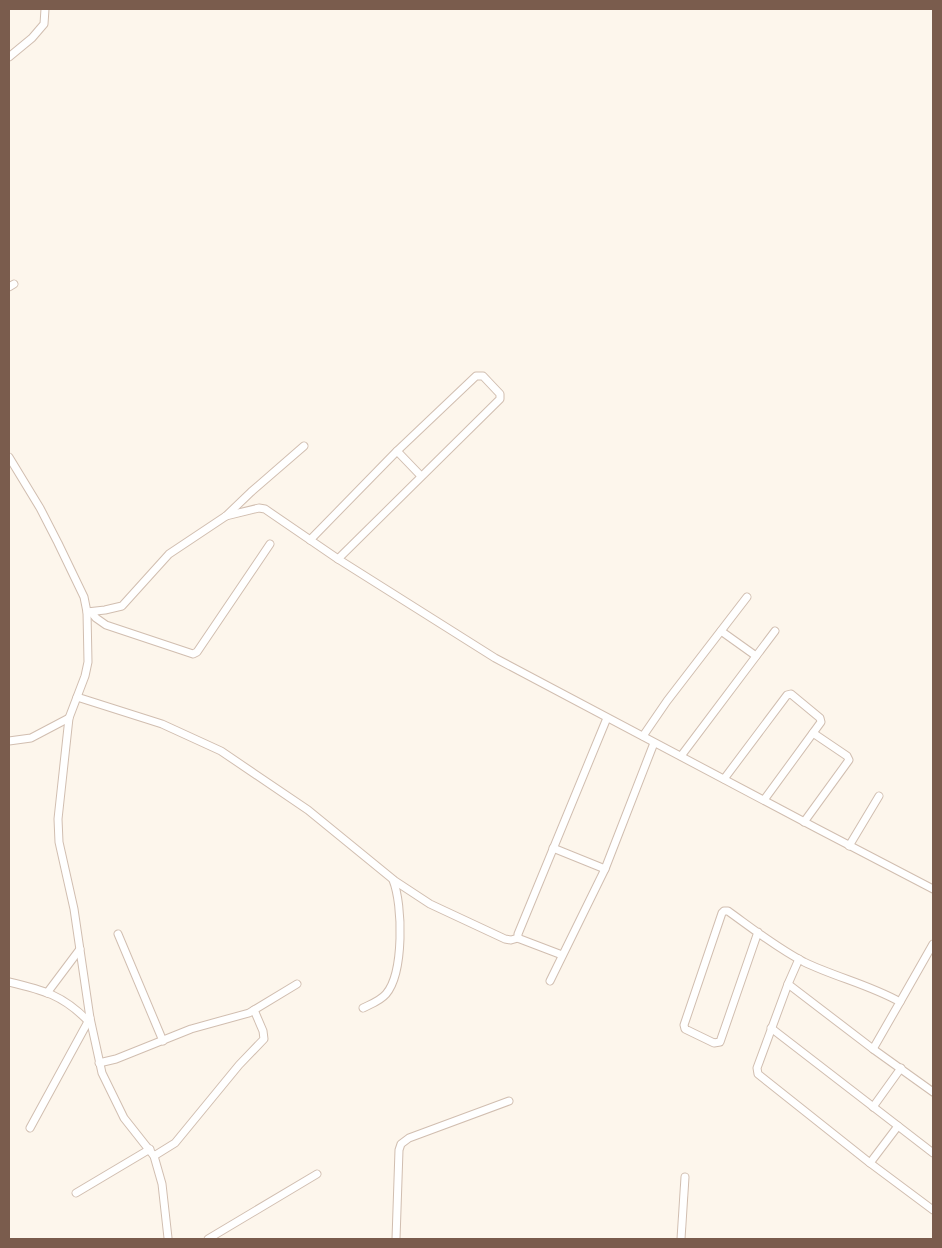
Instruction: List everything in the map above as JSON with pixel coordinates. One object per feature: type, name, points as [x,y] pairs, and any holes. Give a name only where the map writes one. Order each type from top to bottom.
[{"type":"street","points":[[9,58],[32,38],[44,24],[44,9]]},
{"type":"street","points":[[310,540],[397,451],[476,376],[483,376],[500,394],[500,399],[338,558]]},
{"type":"street","points":[[89,612],[122,606],[170,554],[226,516],[304,446]]},
{"type":"street","points":[[397,451],[421,476]]},
{"type":"street","points":[[9,457],[58,543],[84,596],[89,612],[88,662],[85,676],[69,718],[58,819],[59,842],[74,909],[89,1020],[99,1063],[110,1092],[124,1118],[152,1153],[162,1184],[168,1239]]},
{"type":"street","points":[[226,516],[262,508],[495,658],[849,846],[933,888]]},
{"type":"street","points":[[89,612],[106,625],[194,654],[270,544]]},
{"type":"street","points":[[643,736],[667,701],[747,597]]},
{"type":"street","points":[[721,631],[756,656]]},
{"type":"street","points":[[681,756],[776,631]]},
{"type":"street","points":[[724,779],[789,694],[820,718],[821,722],[764,800]]},
{"type":"street","points":[[77,697],[162,724],[220,751],[308,810],[392,878],[430,904],[505,939],[518,938],[562,955]]},
{"type":"street","points":[[9,741],[31,738],[69,718]]},
{"type":"street","points":[[518,938],[518,934],[607,718]]},
{"type":"street","points":[[804,822],[850,760],[813,733]]},
{"type":"street","points":[[550,981],[605,869],[654,743]]},
{"type":"street","points":[[849,846],[879,796]]},
{"type":"street","points":[[553,848],[605,869]]},
{"type":"street","points":[[363,1008],[375,1003],[386,993],[394,980],[400,936],[400,912],[397,890],[392,878]]},
{"type":"street","points":[[758,932],[720,1042],[714,1043],[686,1030],[684,1025],[724,911],[728,911],[799,959],[900,1002]]},
{"type":"street","points":[[118,934],[162,1041]]},
{"type":"street","points":[[873,1049],[933,944]]},
{"type":"street","points":[[47,993],[80,950]]},
{"type":"street","points":[[799,959],[756,1068],[758,1074],[933,1210]]},
{"type":"street","points":[[9,982],[67,1001],[89,1020]]},
{"type":"street","points":[[99,1063],[116,1059],[191,1030],[254,1010],[297,984]]},
{"type":"street","points":[[788,984],[933,1092]]},
{"type":"street","points":[[76,1193],[152,1153],[174,1144],[239,1065],[264,1039],[263,1031],[254,1010]]},
{"type":"street","points":[[30,1128],[89,1020]]},
{"type":"street","points":[[771,1028],[933,1153]]},
{"type":"street","points":[[873,1107],[901,1068]]},
{"type":"street","points":[[396,1239],[399,1150],[401,1144],[409,1138],[509,1101]]},
{"type":"street","points":[[870,1162],[898,1126]]},
{"type":"street","points":[[208,1239],[317,1174]]},
{"type":"street","points":[[681,1239],[685,1177]]}]
